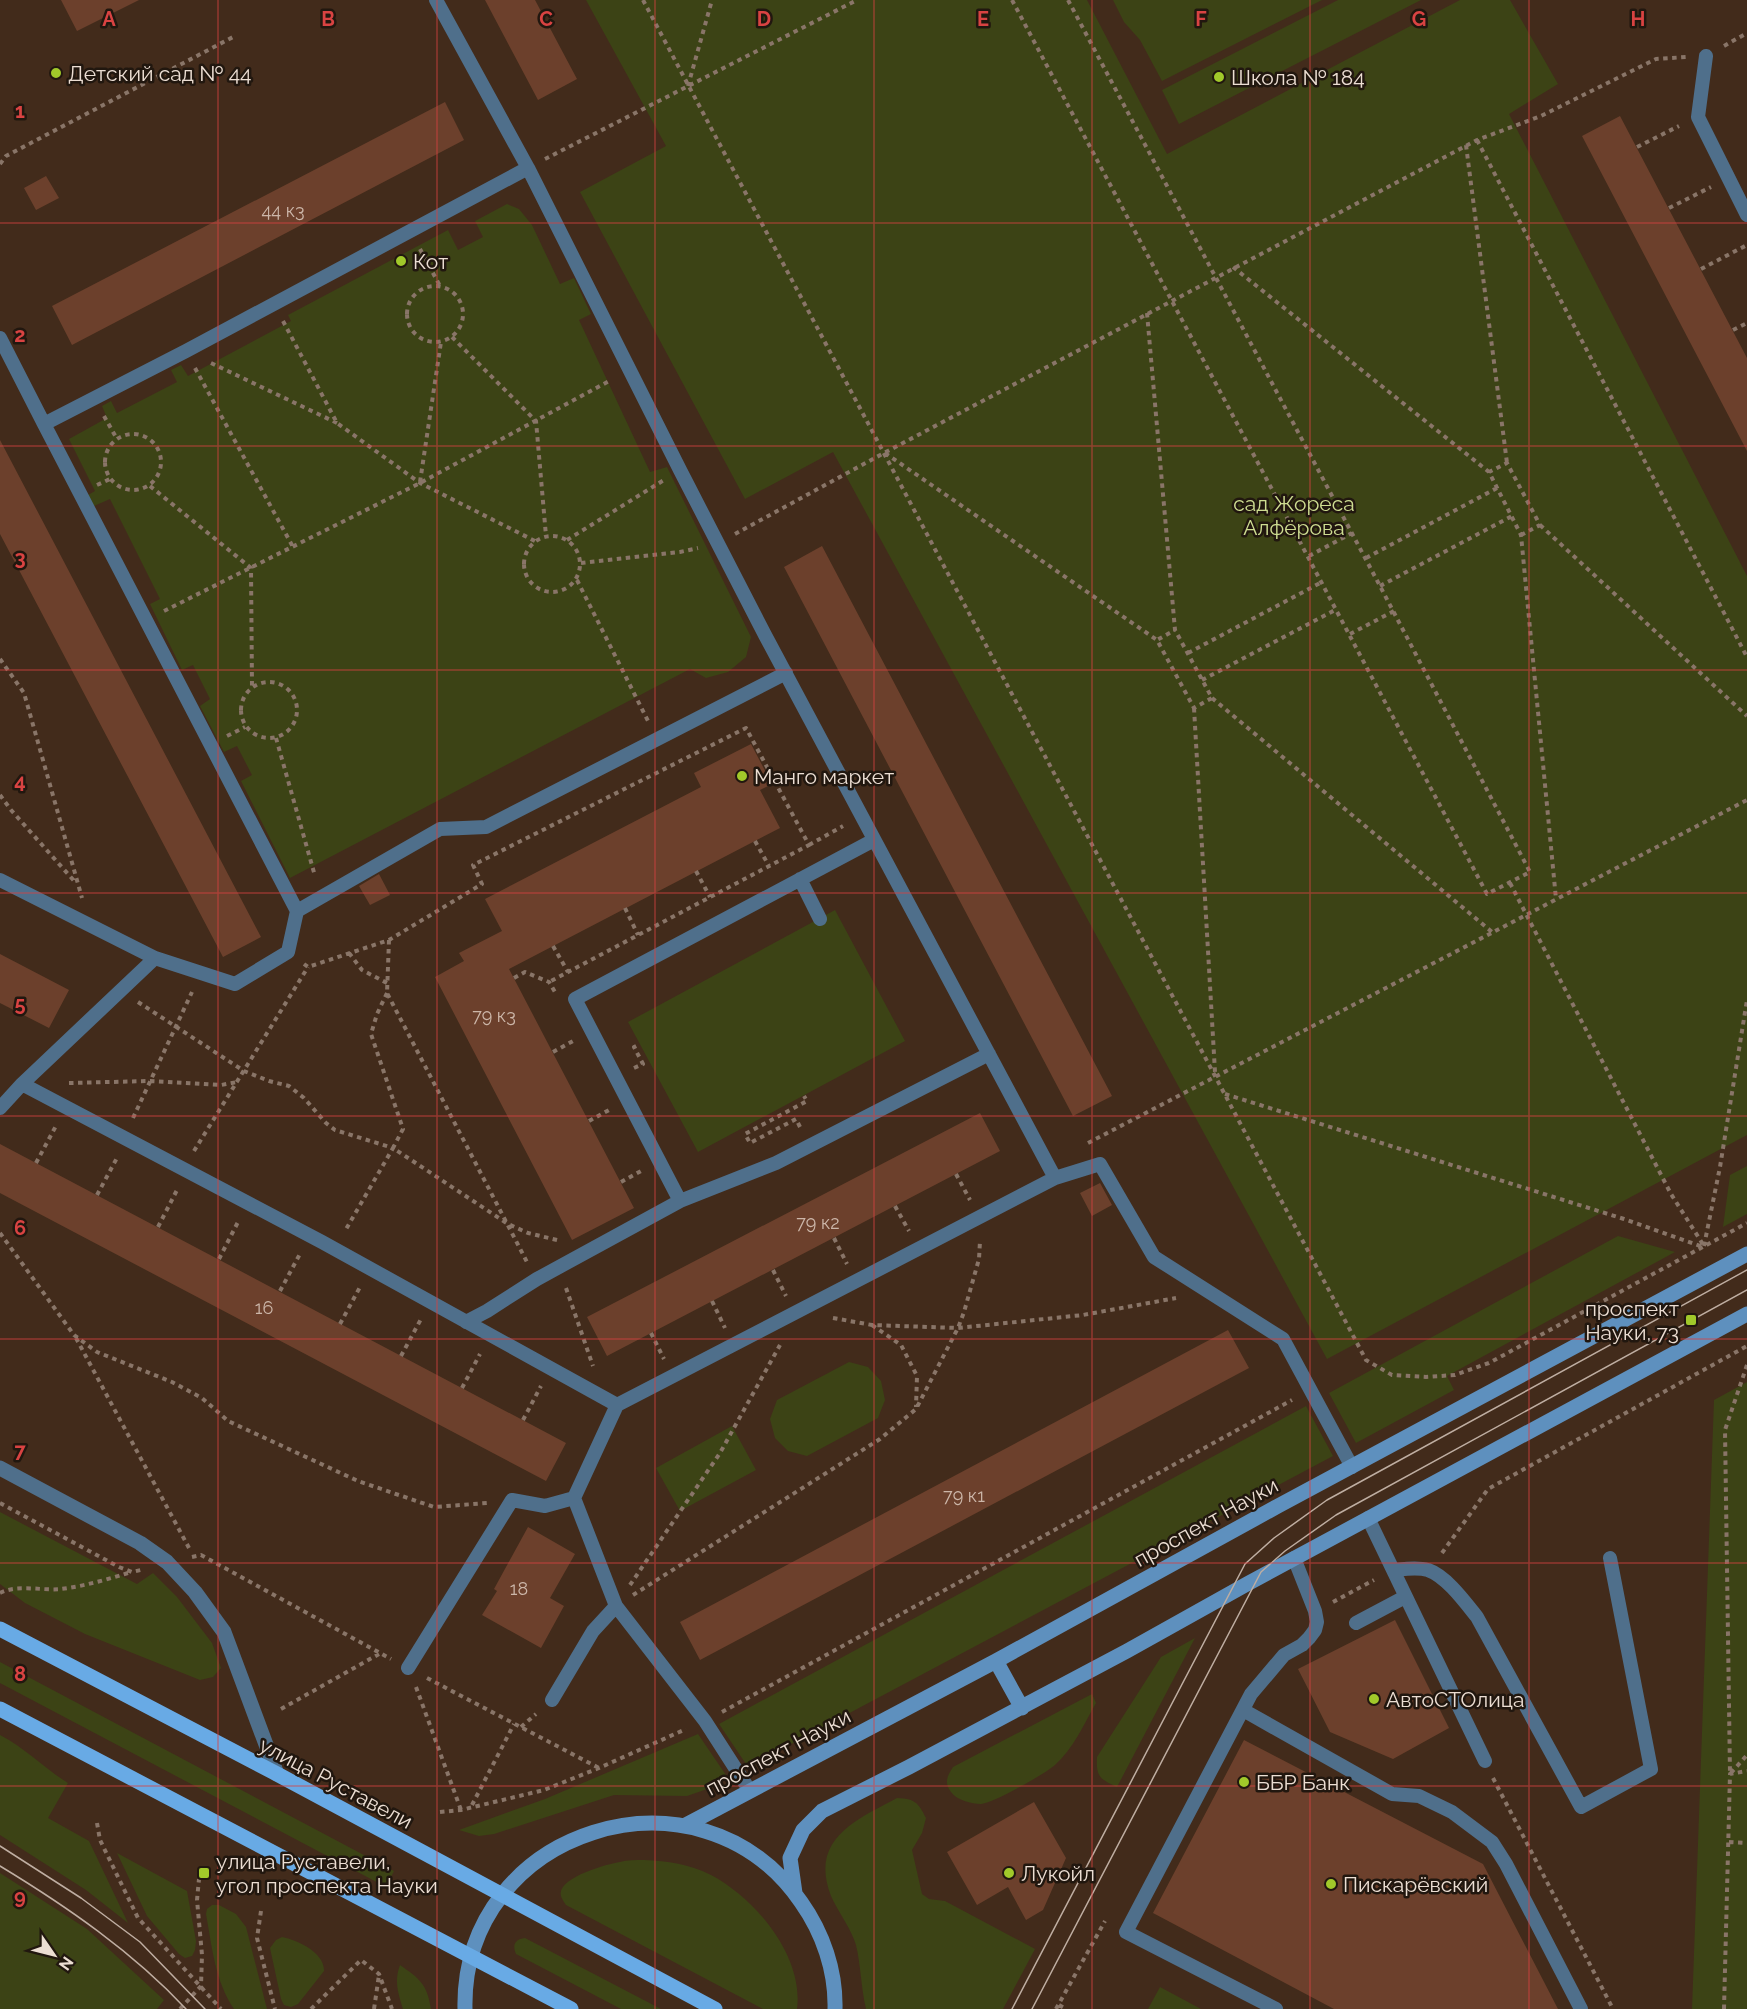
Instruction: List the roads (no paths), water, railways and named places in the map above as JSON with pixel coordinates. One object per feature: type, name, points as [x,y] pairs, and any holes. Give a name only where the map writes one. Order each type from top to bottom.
[{"type":"main road","name":"проспект Науки","points":[[684,1826],[996,1661],[1747,1254]]},
{"type":"main road","name":"проспект Науки","points":[[795,1893],[790,1858],[803,1830],[822,1811],[1022,1708],[1294,1558],[1747,1314]]},
{"type":"main road","name":"улица Руставели","points":[[0,1629],[278,1774],[715,2009]]},
{"type":"main road","points":[[996,1661],[1022,1708]]},
{"type":"main road","points":[[0,1709],[571,2009]]},
{"type":"main road","name":"проспект Науки","points":[[465,2009],[464,1992],[471,1957],[483,1925],[502,1895],[519,1876],[538,1859],[560,1845],[584,1835],[608,1827],[633,1823],[659,1823],[684,1826],[726,1839],[746,1849],[764,1862],[795,1893],[808,1912],[827,1954],[835,2009]]},
{"type":"street","points":[[0,1468],[140,1543],[166,1562],[195,1592],[224,1632],[278,1774]]},
{"type":"lane","points":[[436,0],[528,168],[718,543],[1055,1178]]},
{"type":"lane","points":[[1706,56],[1698,117],[1747,215]]},
{"type":"lane","points":[[44,424],[186,351],[528,168]]},
{"type":"lane","points":[[0,338],[297,911],[288,952],[235,984],[155,958],[0,880]]},
{"type":"lane","points":[[297,911],[440,828],[486,827],[786,673]]},
{"type":"lane","points":[[680,1201],[575,999],[874,840]]},
{"type":"lane","points":[[800,879],[820,919]]},
{"type":"lane","points":[[0,1108],[22,1084],[155,958]]},
{"type":"lane","points":[[466,1322],[537,1279],[680,1201],[776,1163],[989,1054]]},
{"type":"lane","points":[[22,1084],[310,1236],[617,1405]]},
{"type":"lane","points":[[750,1791],[705,1721],[616,1606],[574,1498],[617,1405],[1055,1178],[1100,1164],[1154,1257],[1283,1339],[1352,1467]]},
{"type":"lane","points":[[408,1668],[512,1500],[545,1506],[574,1498]]},
{"type":"lane","points":[[1368,1518],[1485,1761]]},
{"type":"lane","points":[[1276,2009],[1126,1932],[1251,1694],[1284,1654],[1310,1638],[1316,1630],[1315,1611],[1294,1558]]},
{"type":"lane","points":[[1394,1570],[1429,1570],[1455,1589],[1477,1617],[1581,1807],[1651,1768],[1610,1558]]},
{"type":"lane","points":[[1356,1623],[1405,1597]]},
{"type":"lane","points":[[552,1700],[593,1631],[616,1606]]},
{"type":"lane","points":[[1243,1710],[1392,1794],[1419,1796],[1452,1812],[1492,1842],[1506,1864],[1581,2009]]},
{"type":"tram line","points":[[1012,2009],[1245,1564],[1274,1538],[1327,1500],[1747,1270]]},
{"type":"tram line","points":[[1032,2009],[1261,1572],[1285,1551],[1336,1515],[1747,1290]]},
{"type":"tram line","points":[[0,1846],[81,1898],[140,1942],[205,2009]]},
{"type":"tram line","points":[[0,1866],[98,1931],[144,1968],[186,2009]]},
{"type":"place","name":"Детский сад № 44","points":[[56,73]]},
{"type":"place","name":"Школа № 184","points":[[1219,77]]},
{"type":"place","name":"Кот","points":[[401,261]]},
{"type":"place","name":"Манго маркет","points":[[742,776]]},
{"type":"place","name":"проспект Науки, 73","points":[[1691,1320]]},
{"type":"place","name":"АвтоСТОлица","points":[[1374,1699]]},
{"type":"place","name":"ББР Банк","points":[[1244,1782]]},
{"type":"place","name":"улица Руставели, угол проспекта Науки","points":[[204,1873]]},
{"type":"place","name":"Лукойл","points":[[1009,1873]]},
{"type":"place","name":"Пискарёвский","points":[[1331,1884]]},
{"type":"park label","name":"сад Жореса Алфёрова","points":[[1294,515]]}]
